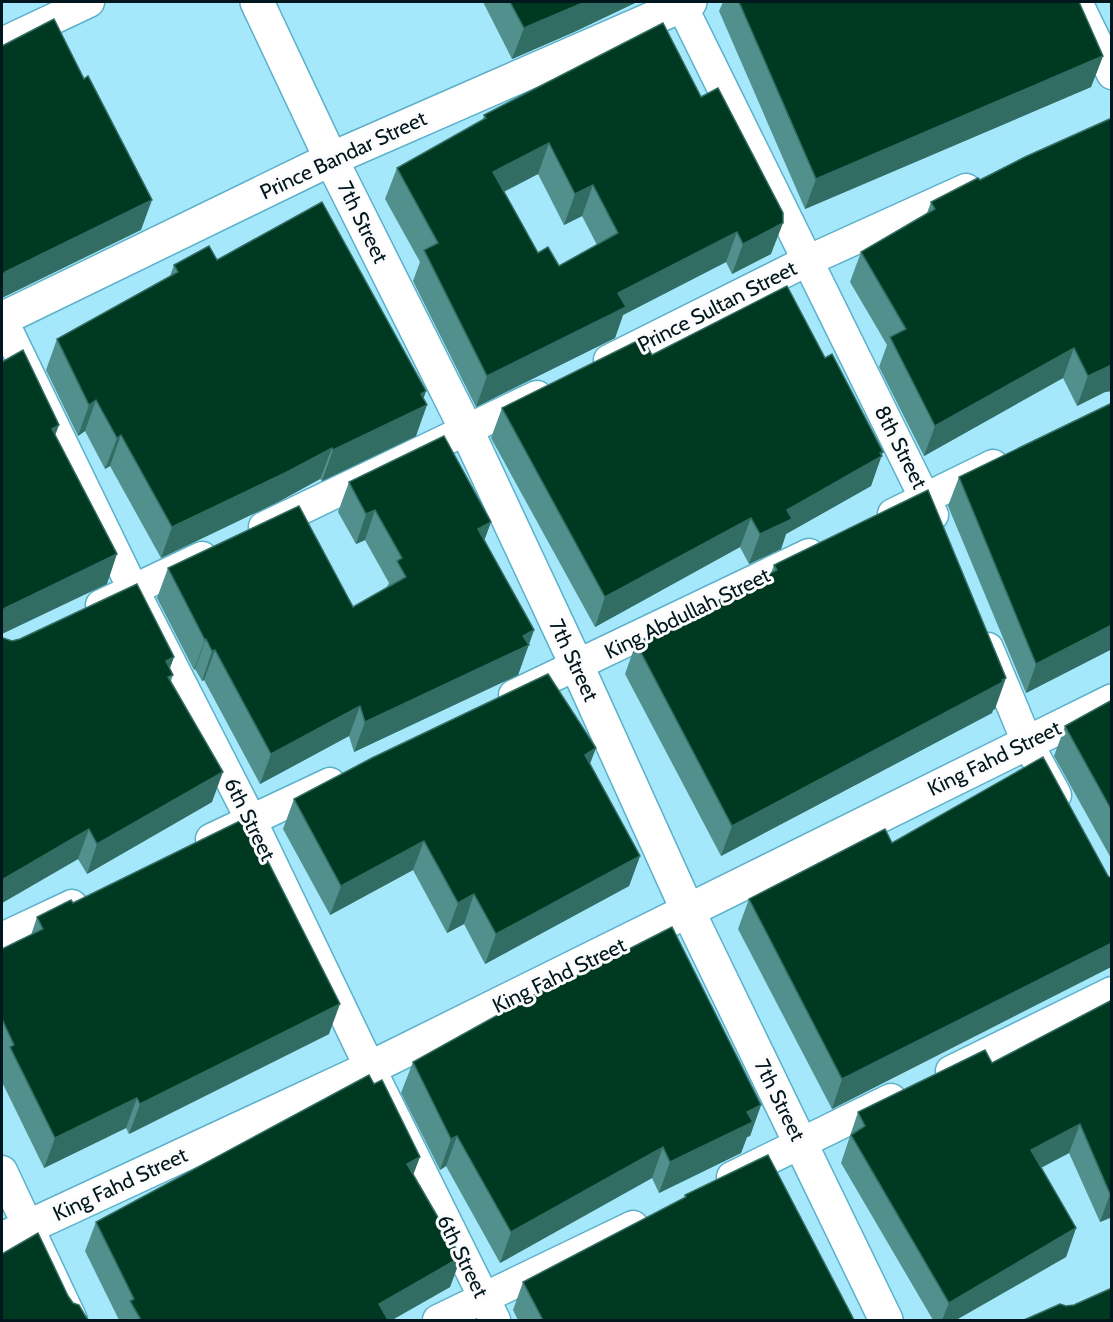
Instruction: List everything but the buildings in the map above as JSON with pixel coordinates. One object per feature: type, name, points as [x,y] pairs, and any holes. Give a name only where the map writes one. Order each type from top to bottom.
[{"type":"street","points":[[2,43],[89,2]]},
{"type":"street","name":"7th Street","points":[[257,2],[331,159],[467,431],[688,911],[886,1320]]},
{"type":"street","points":[[1077,2],[1112,74]]},
{"type":"street","name":"Prince Bandar Street","points":[[2,319],[331,159],[684,3]]},
{"type":"street","name":"8th Street","points":[[684,3],[807,261],[926,498],[944,540]]},
{"type":"street","name":"Prince Sultan Street","points":[[72,619],[467,431],[807,261],[992,177]]},
{"type":"street","name":"6th Street","points":[[2,319],[133,589],[251,820],[489,1309]]},
{"type":"street","points":[[873,523],[1019,453]]},
{"type":"street","name":"King Abdullah Street","points":[[490,707],[831,543]]},
{"type":"street","points":[[979,625],[1027,741],[1066,814]]},
{"type":"street","name":"King Fahd Street","points":[[14,1233],[370,1068],[1027,741],[1112,701]]},
{"type":"street","points":[[189,850],[360,769]]},
{"type":"street","points":[[2,938],[95,894]]},
{"type":"street","points":[[706,1190],[1112,992]]},
{"type":"street","points":[[2,1171],[14,1233],[72,1320]]},
{"type":"street","points":[[438,1320],[489,1309],[653,1216]]}]
